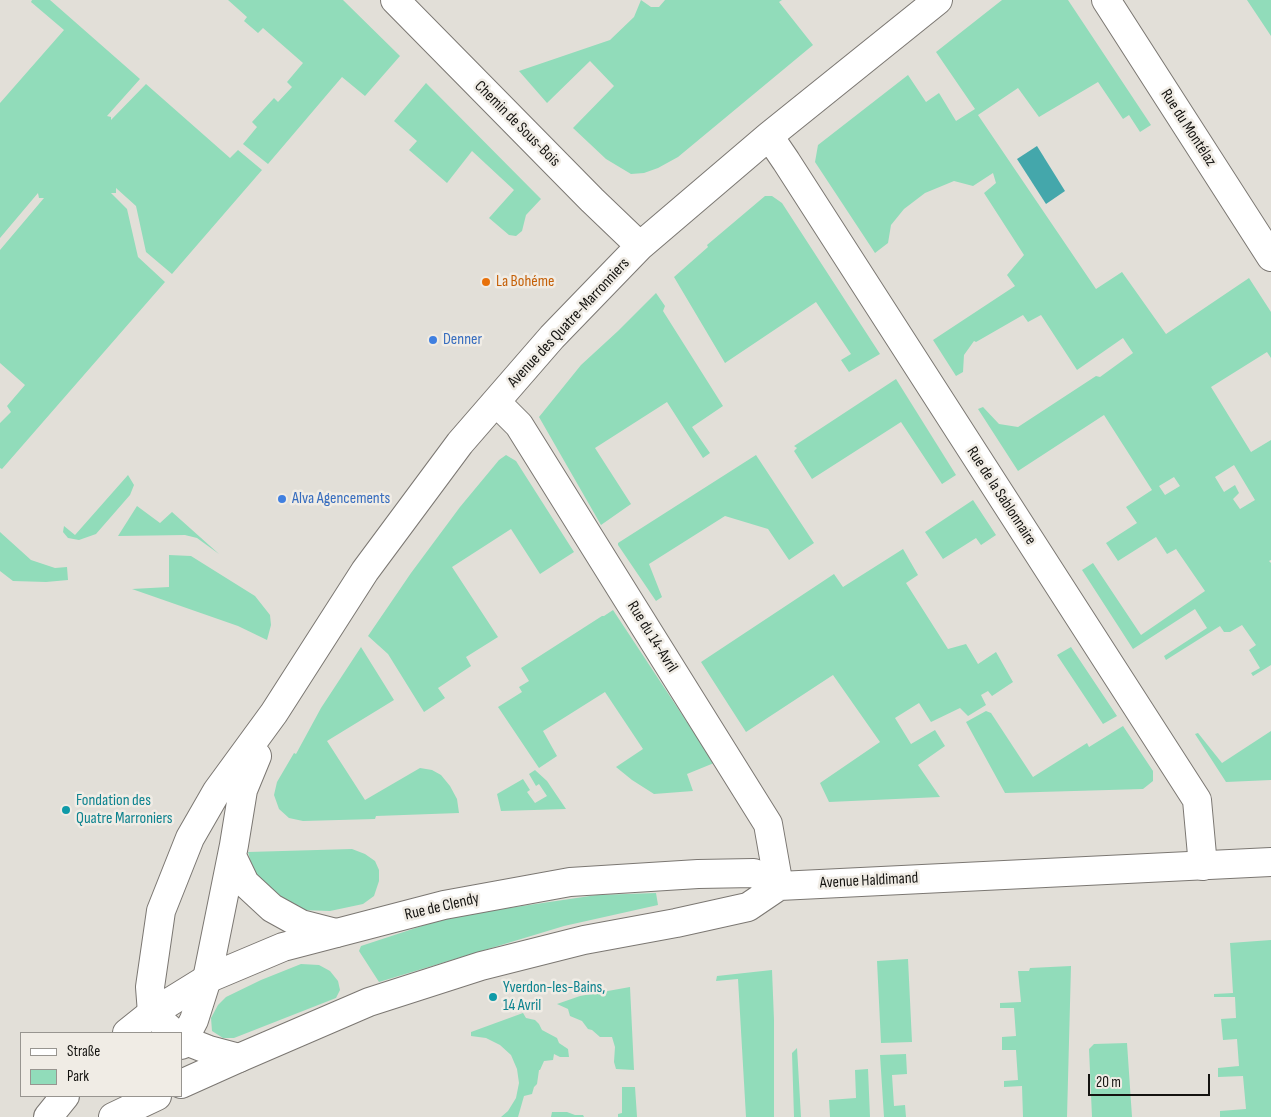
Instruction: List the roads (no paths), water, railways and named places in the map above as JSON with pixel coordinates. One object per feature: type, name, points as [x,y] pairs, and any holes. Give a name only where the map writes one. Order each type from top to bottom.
[{"type":"street","name":"Chemin de Sous-Bois","points":[[395,0],[571,179],[640,246]]},
{"type":"street","name":"Avenue des Quatre-Marronniers","points":[[274,713],[365,571],[460,443],[552,337],[640,246],[769,136],[938,0]]},
{"type":"street","name":"Rue du Montélaz","points":[[1106,0],[1271,256]]},
{"type":"street","name":"Rue de la Sablonnaire","points":[[769,136],[1197,800],[1203,866]]},
{"type":"street","name":"Rue du 14-Avril","points":[[496,402],[519,424],[768,824],[779,886]]},
{"type":"street","points":[[182,1037],[194,1020],[207,979],[232,856],[243,790],[274,713]]},
{"type":"street","points":[[172,1032],[152,1013],[150,987],[161,911],[190,838],[218,790],[274,713]]},
{"type":"street","points":[[232,856],[245,883],[272,908],[300,924],[336,933]]},
{"type":"street","name":"Avenue Haldimand","points":[[779,886],[1271,862]]},
{"type":"street","name":"Rue de Clendy","points":[[128,1032],[152,1013],[207,979],[283,948],[444,905],[570,882],[698,874],[754,873],[779,886]]},
{"type":"street","points":[[182,1084],[369,1002],[481,966],[584,940],[748,907],[779,886]]},
{"type":"street","points":[[182,1041],[239,1058]]},
{"type":"street","points":[[48,1117],[64,1097]]},
{"type":"street","points":[[121,1109],[154,1097]]},
{"type":"water","points":[[1037,146],[1065,191],[1046,204],[1017,159]]},
{"type":"place","name":"La Bohéme","points":[[486,282]]},
{"type":"place","name":"Denner","points":[[433,340]]},
{"type":"place","name":"Alva Agencements","points":[[282,499]]},
{"type":"place","name":"Fondation des Quatre Marroniers","points":[[66,810]]},
{"type":"place","name":"Yverdon-les-Bains, 14 Avril","points":[[493,997]]}]
